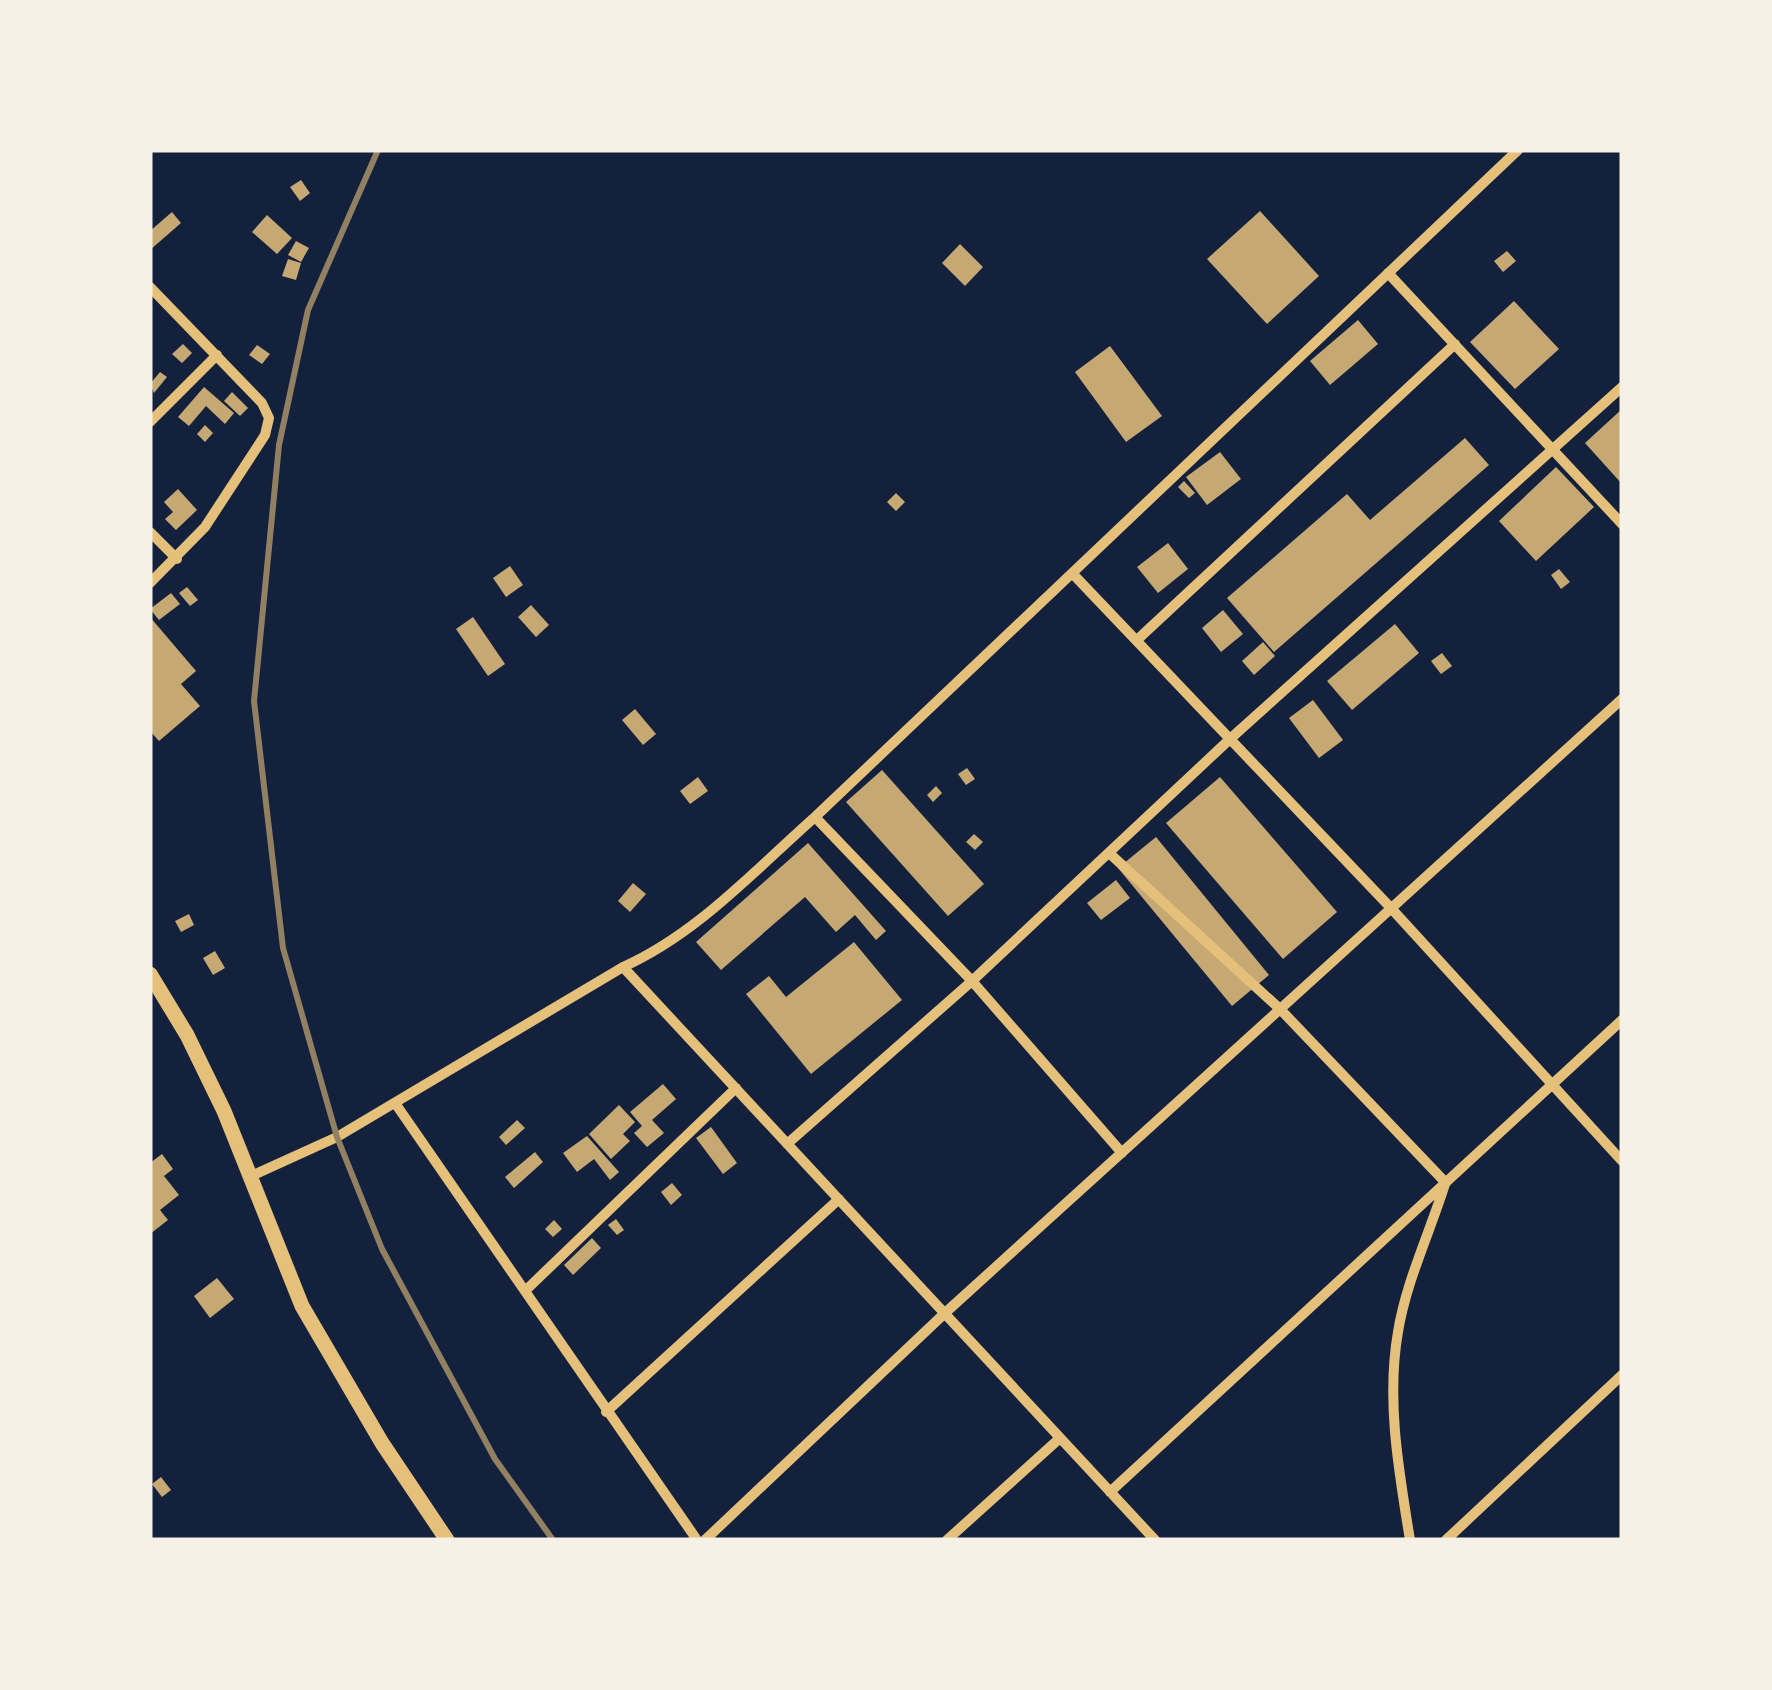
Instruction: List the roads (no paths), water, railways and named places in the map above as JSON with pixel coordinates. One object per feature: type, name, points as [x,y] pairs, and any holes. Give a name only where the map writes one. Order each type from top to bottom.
[{"type":"main road","points":[[150,974],[224,1111],[310,1321],[382,1443],[447,1540]]},
{"type":"street","points":[[248,1177],[337,1137],[622,967],[656,952],[707,913],[815,817],[1518,150]]},
{"type":"street","points":[[1388,273],[1622,524]]},
{"type":"street","points":[[150,286],[262,403],[269,418],[265,435],[205,527],[150,583]]},
{"type":"street","points":[[1137,640],[1455,344]]},
{"type":"street","points":[[150,422],[217,354]]},
{"type":"street","points":[[787,1144],[972,982],[1230,739],[1622,386]]},
{"type":"street","points":[[150,532],[177,559]]},
{"type":"street","points":[[1072,574],[1390,907],[1622,1162]]},
{"type":"street","points":[[705,1540],[945,1313],[1622,699]]},
{"type":"street","points":[[815,817],[972,982],[1122,1152]]},
{"type":"street","points":[[1109,853],[1280,1009],[1446,1183]]},
{"type":"street","points":[[622,967],[1155,1540]]},
{"type":"street","points":[[1110,1492],[1622,1020]]},
{"type":"street","points":[[525,1292],[736,1088]]},
{"type":"street","points":[[395,1103],[697,1540]]},
{"type":"street","points":[[1410,1540],[1394,1414],[1398,1332],[1446,1183]]},
{"type":"street","points":[[606,1412],[839,1199]]},
{"type":"street","points":[[1446,1540],[1622,1376]]},
{"type":"street","points":[[948,1540],[1060,1438]]},
{"type":"railway","points":[[378,150],[308,310],[279,445],[254,701],[283,948],[337,1137],[382,1249],[495,1459],[553,1540]]}]
